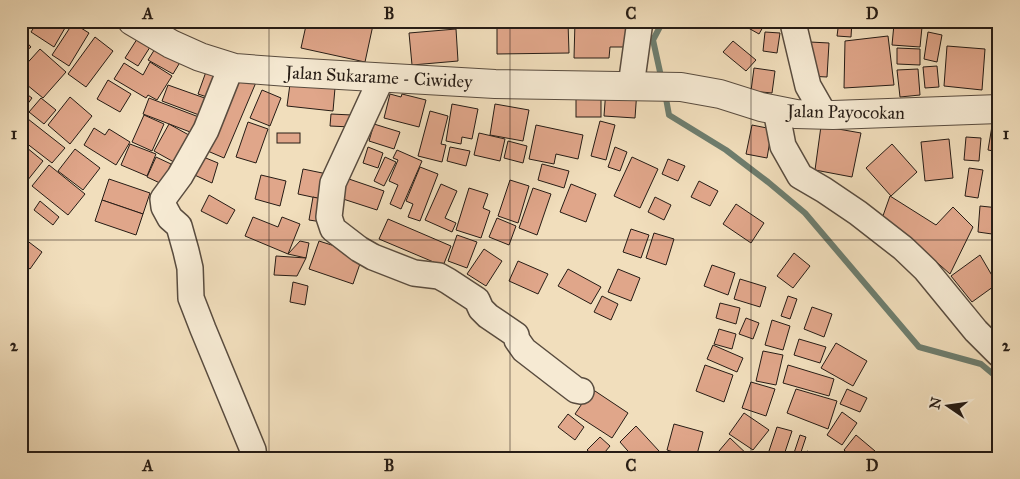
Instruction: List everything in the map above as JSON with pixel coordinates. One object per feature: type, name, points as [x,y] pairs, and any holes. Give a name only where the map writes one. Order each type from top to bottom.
[{"type":"street","name":"Jalan Sukarame - Ciwidey","points":[[132,21],[171,44],[200,58],[231,67],[495,84],[634,86]]},
{"type":"street","points":[[634,86],[640,21]]},
{"type":"street","points":[[794,21],[808,86],[824,114]]},
{"type":"street","points":[[231,67],[206,130],[180,176],[163,199],[164,207],[170,218],[178,226],[186,251],[190,268],[192,298],[253,450],[254,458]]},
{"type":"street","points":[[382,77],[333,184],[329,217],[333,229],[373,257],[414,273],[439,276],[460,288],[477,300],[481,309],[488,316],[516,336],[524,350],[576,390],[581,391]]},
{"type":"street","name":"Jalan Payocokan","points":[[634,86],[681,87],[720,94],[760,108],[796,114],[999,109]]},
{"type":"street","points":[[776,110],[783,146],[800,176],[858,213],[903,248],[926,270],[976,331],[999,354]]},
{"type":"building","points":[[38,21],[69,21],[54,47],[31,32]]},
{"type":"building","points":[[307,21],[354,21],[373,25],[365,62],[301,48]]},
{"type":"building","points":[[575,21],[630,21],[629,47],[610,47],[609,58],[574,58]]},
{"type":"building","points":[[745,21],[752,21],[763,27],[759,34],[743,25]]},
{"type":"building","points":[[839,21],[852,21],[851,37],[837,36]]},
{"type":"building","points":[[568,22],[569,53],[497,54],[497,23]]},
{"type":"building","points":[[73,23],[89,33],[69,66],[52,55]]},
{"type":"building","points":[[894,24],[922,27],[920,47],[892,45]]},
{"type":"building","points":[[456,29],[458,61],[412,65],[409,33]]},
{"type":"building","points":[[765,32],[780,33],[777,53],[763,51]]},
{"type":"building","points":[[928,32],[942,35],[937,62],[924,59]]},
{"type":"building","points":[[21,36],[31,47],[21,55]]},
{"type":"building","points":[[139,36],[152,44],[138,66],[125,58]]},
{"type":"building","points":[[888,36],[894,85],[844,88],[845,41]]},
{"type":"building","points":[[95,37],[113,51],[86,87],[68,74]]},
{"type":"building","points":[[733,41],[756,60],[746,71],[723,52]]},
{"type":"building","points":[[810,42],[829,43],[827,77],[808,76]]},
{"type":"building","points":[[158,44],[182,59],[173,74],[148,60]]},
{"type":"building","points":[[947,46],[985,49],[982,90],[944,86]]},
{"type":"building","points":[[897,48],[920,49],[920,65],[897,64]]},
{"type":"building","points":[[40,49],[66,72],[43,98],[21,80],[21,70]]},
{"type":"building","points":[[150,62],[172,76],[157,100],[148,95],[146,98],[114,79],[124,63],[143,75]]},
{"type":"building","points":[[937,66],[939,87],[925,88],[923,67]]},
{"type":"building","points":[[754,68],[775,71],[772,93],[751,91]]},
{"type":"building","points":[[207,69],[225,75],[216,100],[198,94]]},
{"type":"building","points":[[918,69],[920,95],[900,97],[897,70]]},
{"type":"building","points":[[235,71],[257,80],[224,158],[203,149]]},
{"type":"building","points":[[108,80],[131,94],[120,112],[97,99]]},
{"type":"building","points":[[290,84],[335,88],[333,111],[287,106]]},
{"type":"building","points":[[168,85],[213,101],[207,118],[162,101]]},
{"type":"building","points":[[606,89],[637,90],[635,118],[604,116]]},
{"type":"building","points":[[21,90],[32,98],[21,113]]},
{"type":"building","points":[[262,90],[281,98],[270,126],[250,118]]},
{"type":"building","points":[[576,92],[601,92],[601,117],[576,117]]},
{"type":"building","points":[[390,94],[401,97],[402,94],[426,100],[419,127],[384,118]]},
{"type":"building","points":[[70,97],[92,116],[70,144],[48,125]]},
{"type":"building","points":[[41,98],[56,110],[44,124],[29,112]]},
{"type":"building","points":[[149,98],[204,119],[198,135],[143,114]]},
{"type":"building","points":[[452,104],[478,109],[472,139],[462,137],[461,144],[446,141]]},
{"type":"building","points":[[495,104],[529,110],[523,141],[490,135]]},
{"type":"building","points":[[430,111],[448,116],[441,144],[446,145],[442,162],[418,156]]},
{"type":"building","points":[[331,114],[352,115],[351,127],[330,126]]},
{"type":"building","points":[[144,115],[164,124],[152,151],[132,142]]},
{"type":"building","points":[[28,119],[65,148],[52,163],[21,139],[21,128]]},
{"type":"building","points":[[600,121],[615,125],[606,160],[591,156]]},
{"type":"building","points":[[248,122],[268,129],[256,163],[236,157]]},
{"type":"building","points":[[169,124],[196,139],[181,166],[154,151]]},
{"type":"building","points":[[374,124],[400,132],[394,149],[369,141]]},
{"type":"building","points":[[536,125],[583,135],[578,159],[556,154],[554,164],[529,159]]},
{"type":"building","points":[[752,125],[772,129],[767,158],[746,154]]},
{"type":"building","points":[[821,126],[861,133],[852,177],[815,170]]},
{"type":"building","points":[[992,126],[999,127],[999,152],[988,150]]},
{"type":"building","points":[[94,128],[105,135],[109,129],[130,142],[116,165],[84,145]]},
{"type":"building","points":[[277,133],[300,133],[300,143],[277,143]]},
{"type":"building","points":[[479,133],[505,139],[500,161],[474,155]]},
{"type":"building","points":[[966,137],[981,138],[979,161],[964,160]]},
{"type":"building","points":[[949,139],[953,178],[925,181],[921,142]]},
{"type":"building","points":[[508,141],[527,146],[523,163],[504,158]]},
{"type":"building","points":[[21,143],[43,161],[27,181],[21,176]]},
{"type":"building","points":[[130,144],[156,154],[147,176],[121,165]]},
{"type":"building","points":[[892,144],[917,172],[891,196],[866,168]]},
{"type":"building","points":[[368,147],[383,153],[378,168],[363,163]]},
{"type":"building","points":[[450,147],[470,151],[466,166],[447,161]]},
{"type":"building","points":[[615,147],[627,152],[620,171],[608,167]]},
{"type":"building","points":[[75,149],[100,168],[83,190],[58,171]]},
{"type":"building","points":[[397,150],[422,161],[401,209],[390,204],[398,185],[389,181],[398,160],[393,158]]},
{"type":"building","points":[[196,154],[218,163],[212,183],[188,172]]},
{"type":"building","points":[[156,157],[171,164],[162,184],[147,177]]},
{"type":"building","points":[[385,157],[396,162],[384,186],[374,181]]},
{"type":"building","points":[[632,157],[658,169],[640,208],[614,196]]},
{"type":"building","points":[[668,159],[685,166],[678,181],[662,174]]},
{"type":"building","points":[[542,164],[569,171],[564,188],[538,180]]},
{"type":"building","points":[[49,165],[85,194],[68,215],[32,186]]},
{"type":"building","points":[[420,167],[438,174],[420,221],[408,217],[413,204],[406,201]]},
{"type":"building","points":[[969,168],[983,170],[978,198],[965,196]]},
{"type":"building","points":[[303,169],[332,175],[326,200],[298,194]]},
{"type":"building","points":[[261,175],[286,181],[280,206],[255,199]]},
{"type":"building","points":[[346,178],[384,191],[377,210],[340,198]]},
{"type":"building","points":[[109,179],[150,193],[143,214],[102,200]]},
{"type":"building","points":[[510,180],[529,186],[518,223],[498,216]]},
{"type":"building","points":[[699,181],[718,191],[710,206],[691,197]]},
{"type":"building","points":[[441,184],[457,191],[445,218],[456,223],[452,232],[425,220]]},
{"type":"building","points":[[571,184],[596,194],[586,222],[560,212]]},
{"type":"building","points":[[469,188],[488,194],[483,208],[490,211],[481,238],[456,230]]},
{"type":"building","points":[[533,188],[551,194],[537,235],[519,228]]},
{"type":"building","points":[[209,195],[235,210],[227,224],[201,211]]},
{"type":"building","points":[[890,196],[936,225],[953,207],[973,227],[950,274],[922,249],[879,227]]},
{"type":"building","points":[[313,197],[326,200],[322,222],[309,220]]},
{"type":"building","points":[[655,197],[671,205],[664,220],[648,212]]},
{"type":"building","points":[[102,200],[143,214],[136,235],[95,221]]},
{"type":"building","points":[[40,201],[59,217],[53,225],[34,210]]},
{"type":"building","points":[[736,204],[764,223],[751,243],[723,224]]},
{"type":"building","points":[[980,206],[999,208],[999,235],[978,232]]},
{"type":"building","points":[[253,217],[278,227],[282,217],[300,224],[288,254],[245,236]]},
{"type":"building","points":[[497,218],[516,226],[509,245],[489,237]]},
{"type":"building","points":[[388,219],[451,246],[443,266],[379,239]]},
{"type":"building","points":[[631,229],[649,235],[641,258],[623,252]]},
{"type":"building","points":[[654,233],[674,239],[666,265],[646,258]]},
{"type":"building","points":[[457,235],[477,242],[467,268],[448,261]]},
{"type":"building","points":[[21,236],[42,252],[30,269],[21,262]]},
{"type":"building","points":[[300,241],[309,243],[306,258],[288,254]]},
{"type":"building","points":[[319,241],[363,255],[353,284],[309,269]]},
{"type":"building","points":[[994,241],[999,241],[999,255],[992,254]]},
{"type":"building","points":[[484,249],[502,261],[486,286],[467,274]]},
{"type":"building","points":[[794,253],[810,266],[793,288],[777,276]]},
{"type":"building","points":[[980,255],[997,284],[972,302],[951,276]]},
{"type":"building","points":[[276,256],[306,258],[297,276],[274,275]]},
{"type":"building","points":[[518,261],[548,274],[538,294],[509,281]]},
{"type":"building","points":[[712,265],[735,273],[728,295],[704,286]]},
{"type":"building","points":[[568,269],[601,287],[591,304],[558,286]]},
{"type":"building","points":[[618,269],[640,278],[631,301],[608,292]]},
{"type":"building","points":[[740,279],[766,287],[760,307],[734,299]]},
{"type":"building","points":[[293,282],[308,286],[305,305],[290,302]]},
{"type":"building","points":[[602,296],[618,304],[611,320],[594,312]]},
{"type":"building","points":[[788,296],[797,299],[790,319],[781,316]]},
{"type":"building","points":[[720,303],[740,308],[736,324],[716,318]]},
{"type":"building","points":[[812,307],[832,314],[824,337],[804,329]]},
{"type":"building","points":[[746,318],[759,323],[753,339],[739,334]]},
{"type":"building","points":[[772,320],[790,326],[783,350],[765,345]]},
{"type":"building","points":[[719,329],[736,334],[732,349],[714,344]]},
{"type":"building","points":[[799,339],[826,347],[820,363],[794,355]]},
{"type":"building","points":[[836,343],[867,361],[853,386],[821,368]]},
{"type":"building","points":[[713,345],[743,358],[737,372],[707,359]]},
{"type":"building","points":[[763,351],[783,355],[776,385],[756,381]]},
{"type":"building","points":[[705,365],[733,375],[724,402],[696,391]]},
{"type":"building","points":[[788,365],[834,379],[829,396],[783,383]]},
{"type":"building","points":[[751,382],[775,389],[766,416],[742,408]]},
{"type":"building","points":[[592,389],[628,413],[612,438],[575,414]]},
{"type":"building","points":[[796,389],[837,401],[828,429],[787,413]]},
{"type":"building","points":[[847,389],[867,398],[860,412],[840,404]]},
{"type":"building","points":[[842,412],[857,423],[842,445],[827,435]]},
{"type":"building","points":[[744,413],[769,430],[753,450],[729,434]]},
{"type":"building","points":[[568,414],[584,427],[575,440],[558,427]]},
{"type":"building","points":[[674,424],[703,432],[696,458],[667,450]]},
{"type":"building","points":[[636,426],[659,451],[651,458],[634,458],[620,442]]},
{"type":"building","points":[[777,427],[792,431],[783,458],[768,454]]},
{"type":"building","points":[[800,435],[806,437],[799,458],[793,456]]},
{"type":"building","points":[[856,435],[875,451],[869,458],[853,458],[844,450]]},
{"type":"building","points":[[600,437],[610,446],[600,458],[596,458],[587,450]]},
{"type":"building","points":[[730,438],[751,458],[713,458]]},
{"type":"building","points":[[807,451],[822,456],[821,458],[805,458]]},
{"type":"waterway","points":[[662,81],[653,40],[663,21]]},
{"type":"waterway","points":[[665,93],[669,115],[726,150],[805,213],[919,347],[981,364],[999,379]]}]
